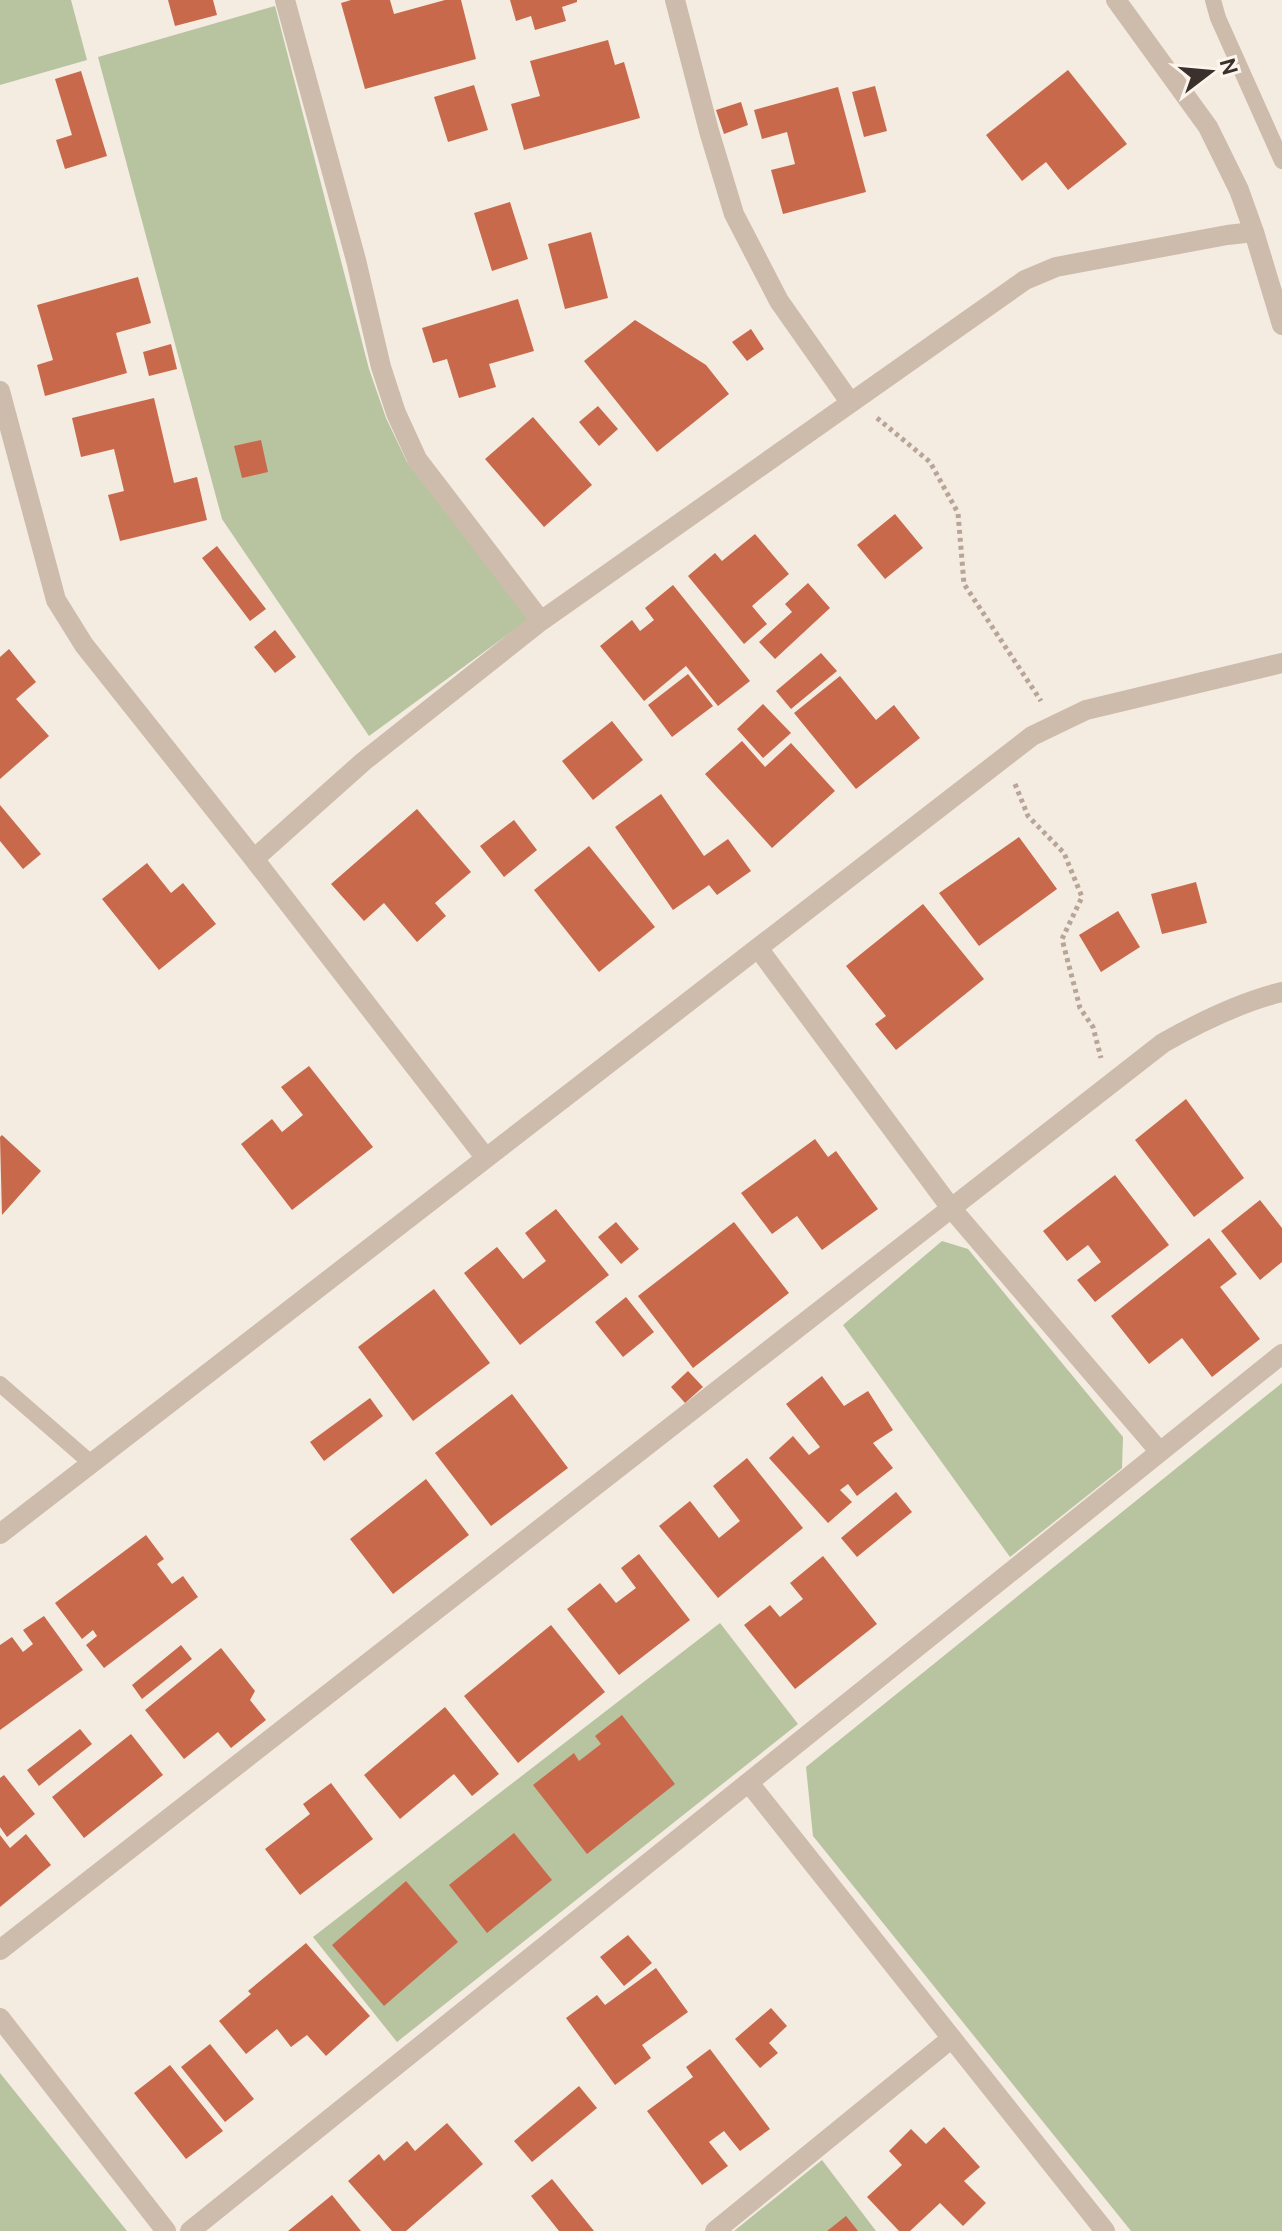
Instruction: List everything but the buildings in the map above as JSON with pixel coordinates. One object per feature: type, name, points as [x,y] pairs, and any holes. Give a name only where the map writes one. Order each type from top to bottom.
[{"type":"street","points":[[285,0],[356,260],[381,367],[396,413],[417,459],[541,621]]},
{"type":"street","points":[[675,0],[734,214],[779,301],[856,398]]},
{"type":"street","points":[[1116,0],[1208,127],[1239,190],[1282,325]]},
{"type":"street","points":[[254,859],[364,761],[541,621],[1025,280],[1070,264],[1254,232]]},
{"type":"street","points":[[0,391],[56,600],[84,645],[485,1157]]},
{"type":"street","points":[[0,1534],[1032,736],[1086,710],[1282,663]]},
{"type":"street","points":[[758,948],[951,1208],[1160,1452]]},
{"type":"street","points":[[0,1950],[1163,1043],[1192,1027],[1265,996],[1282,992]]},
{"type":"street","points":[[190,2231],[1282,1354]]},
{"type":"street","points":[[749,1783],[1105,2231]]},
{"type":"street","points":[[0,2018],[166,2231]]},
{"type":"street","points":[[715,2231],[952,2038]]},
{"type":"lane","points":[[1213,0],[1282,161]]},
{"type":"lane","points":[[0,1384],[91,1463]]},
{"type":"path","points":[[856,398],[930,462],[958,513],[964,584],[1056,724]]},
{"type":"path","points":[[1005,757],[1028,816],[1064,853],[1082,897],[1062,939],[1080,1008],[1093,1027],[1107,1087]]},
{"type":"green space","points":[[0,0],[71,0],[87,60],[0,85]]},
{"type":"green space","points":[[275,6],[369,369],[386,418],[407,462],[529,619],[369,736],[222,519],[98,57]]},
{"type":"green space","points":[[942,1241],[968,1249],[1123,1437],[1122,1468],[1010,1557],[843,1325]]},
{"type":"green space","points":[[1282,1383],[1282,2231],[1131,2231],[813,1836],[806,1767]]},
{"type":"green space","points":[[720,1623],[798,1724],[397,2042],[313,1937]]},
{"type":"green space","points":[[0,2073],[127,2231],[0,2231]]},
{"type":"green space","points":[[822,2160],[876,2231],[734,2231]]}]
